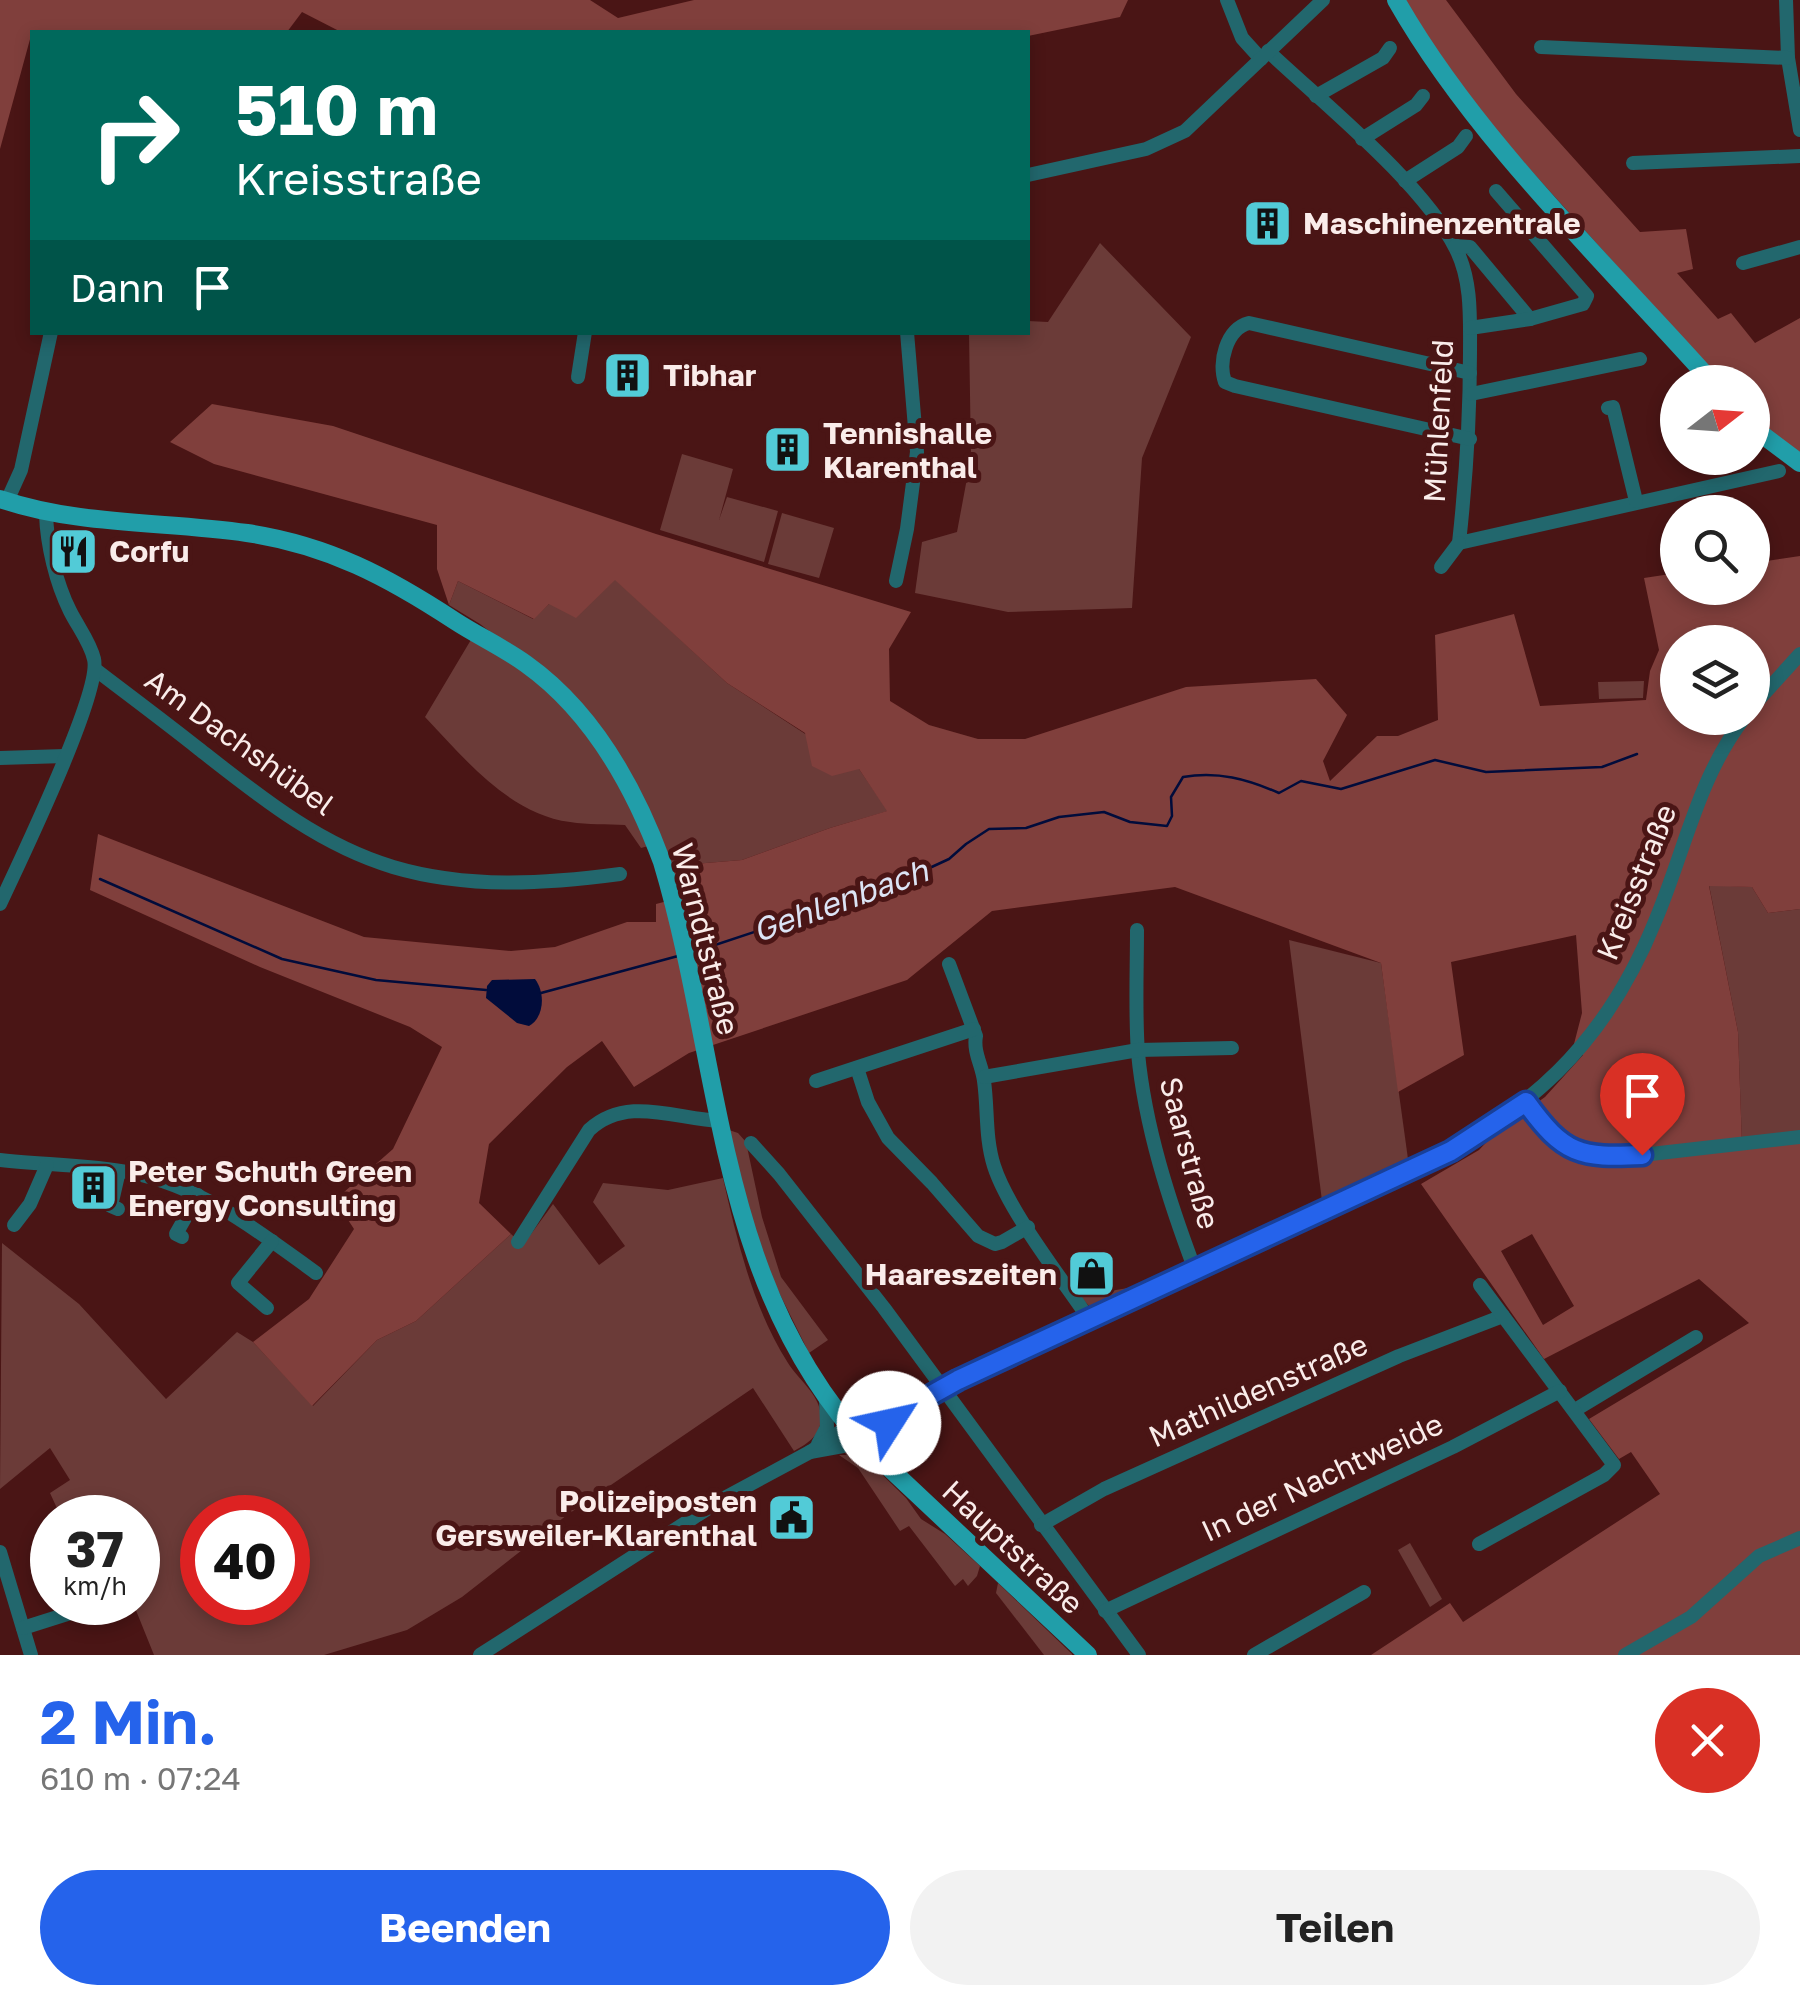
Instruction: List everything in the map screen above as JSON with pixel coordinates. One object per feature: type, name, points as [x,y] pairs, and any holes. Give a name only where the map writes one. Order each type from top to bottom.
[{"type":"main road","points":[[1396,0],[1437,66],[1491,133],[1696,365]]},
{"type":"main road","points":[[1770,440],[1800,463]]},
{"type":"main road","name":"Warndtstraße","points":[[4,500],[46,514],[248,533],[333,553],[398,583],[527,665],[549,684],[604,747],[642,810],[678,920],[752,1254],[795,1348],[853,1432]]},
{"type":"main road","name":"Hauptstraße","points":[[853,1432],[1088,1655]]},
{"type":"street","name":"Mühlenfeld","points":[[1227,0],[1242,38],[1316,96],[1362,139],[1405,182],[1455,246],[1467,281],[1471,394],[1459,543],[1779,471]]},
{"type":"street","points":[[1030,175],[1127,154],[1168,140],[1197,122],[1323,0]]},
{"type":"street","points":[[1786,0],[1788,58],[1800,130]]},
{"type":"street","points":[[1541,47],[1788,58]]},
{"type":"street","points":[[1316,96],[1383,58],[1390,48]]},
{"type":"street","points":[[1362,139],[1416,105],[1423,96]]},
{"type":"street","points":[[1405,182],[1458,147],[1466,136]]},
{"type":"street","points":[[1634,163],[1800,156]]},
{"type":"street","points":[[1470,328],[1530,319],[1583,304],[1587,296],[1496,191]]},
{"type":"street","points":[[1455,246],[1470,247],[1530,319]]},
{"type":"street","points":[[1742,263],[1800,247]]},
{"type":"street","points":[[1470,373],[1249,323],[1240,326],[1232,336],[1222,362],[1224,382],[1235,386],[1470,439]]},
{"type":"street","points":[[4,500],[21,470],[50,335]]},
{"type":"street","points":[[578,377],[585,335]]},
{"type":"street","points":[[896,581],[917,452],[906,335]]},
{"type":"street","points":[[1471,394],[1640,359]]},
{"type":"street","points":[[1608,408],[1613,407],[1636,501]]},
{"type":"street","points":[[0,904],[66,756],[96,670],[60,584],[46,514]]},
{"type":"street","points":[[1441,568],[1459,543]]},
{"type":"street","points":[[1770,687],[1800,654]]},
{"type":"street","name":"Am Dachshübel","points":[[96,670],[284,814],[391,866],[428,876],[480,882],[518,883],[591,871],[620,874]]},
{"type":"street","name":"Kreisstraße","points":[[853,1432],[890,1418],[944,1388],[1451,1151],[1526,1102],[1566,1065],[1616,998],[1657,918],[1700,795],[1734,735]]},
{"type":"street","points":[[0,758],[66,756]]},
{"type":"street","name":"Saarstraße","points":[[1137,930],[1138,1050],[1152,1136],[1195,1270]]},
{"type":"street","points":[[950,964],[974,1029],[995,1170],[1005,1193],[1089,1319]]},
{"type":"street","points":[[816,1081],[974,1029]]},
{"type":"street","points":[[984,1077],[1138,1050],[1232,1048]]},
{"type":"street","points":[[857,1068],[868,1102],[888,1138],[978,1236],[995,1244],[1028,1227]]},
{"type":"street","points":[[1526,1102],[1558,1140],[1582,1155],[1642,1155],[1800,1136]]},
{"type":"street","points":[[518,1242],[590,1130],[613,1113],[641,1110],[720,1121]]},
{"type":"street","points":[[751,1143],[944,1388],[1139,1655]]},
{"type":"street","points":[[0,1160],[119,1171],[198,1195],[222,1206],[316,1273]]},
{"type":"street","points":[[14,1225],[30,1204],[47,1166]]},
{"type":"street","points":[[118,1208],[111,1206],[119,1171]]},
{"type":"street","points":[[182,1237],[176,1234],[198,1195]]},
{"type":"street","points":[[267,1308],[238,1283],[272,1241]]},
{"type":"street","points":[[1479,1544],[1604,1475],[1614,1465],[1480,1286]]},
{"type":"street","name":"Mathildenstraße","points":[[1041,1525],[1104,1489],[1399,1356],[1502,1316]]},
{"type":"street","points":[[1574,1410],[1696,1336]]},
{"type":"street","name":"In der Nachtweide","points":[[1105,1611],[1560,1391]]},
{"type":"street","points":[[812,1452],[826,1427],[826,1398]]},
{"type":"street","name":"Kreisstraße","points":[[480,1655],[721,1500],[812,1452],[843,1446],[865,1415],[916,1402]]},
{"type":"street","points":[[890,1418],[887,1444],[894,1473]]},
{"type":"street","points":[[1625,1655],[1690,1617],[1759,1556],[1800,1538]]},
{"type":"street","points":[[0,1552],[31,1655]]},
{"type":"street","points":[[1254,1655],[1364,1592]]},
{"type":"street","points":[[23,1628],[33,1625]]},
{"type":"shaded area","points":[[0,0],[590,0],[618,18],[694,0],[1128,0],[1120,17],[1030,36],[1030,30],[337,30],[302,12],[288,30],[30,30],[0,149]]},
{"type":"shaded area","points":[[1403,0],[1446,0],[1516,94],[1640,232],[1686,229],[1693,269],[1677,273],[1718,319],[1731,313],[1755,343],[1800,318],[1800,455],[1770,434],[1770,365],[1706,365],[1494,129],[1442,62]]},
{"type":"shaded area","points":[[1100,243],[1191,337],[1142,458],[1132,608],[1008,612],[915,593],[922,542],[957,532],[971,457],[969,335],[1030,335],[1030,321],[1048,322]]},
{"type":"shaded area","points":[[212,404],[333,426],[656,534],[911,612],[889,649],[890,701],[929,725],[978,739],[1025,739],[1186,687],[1316,679],[1347,715],[1323,761],[1330,781],[1377,736],[1398,736],[1438,720],[1435,635],[1514,614],[1540,706],[1646,700],[1650,671],[1659,650],[1644,578],[1660,576],[1660,605],[1770,605],[1770,560],[1800,556],[1800,909],[1768,913],[1752,887],[1709,886],[1738,1032],[1742,1145],[1800,1139],[1800,1655],[1371,1655],[1450,1603],[1463,1622],[1660,1494],[1631,1452],[1619,1459],[1589,1419],[1749,1323],[1699,1279],[1544,1359],[1421,1184],[1479,1150],[1495,1133],[1545,1097],[1583,1055],[1574,1044],[1582,1013],[1576,935],[1451,962],[1464,1055],[1398,1092],[1381,963],[1175,887],[992,911],[907,980],[689,1053],[634,1087],[602,1041],[567,1067],[489,1144],[479,1203],[511,1234],[416,1321],[377,1340],[312,1406],[253,1342],[309,1299],[354,1229],[335,1200],[393,1149],[442,1047],[410,1027],[260,967],[90,890],[98,834],[364,937],[511,951],[555,947],[627,922],[656,922],[656,904],[679,898],[670,866],[742,860],[887,811],[859,769],[832,776],[812,766],[805,733],[727,683],[615,580],[576,618],[549,604],[534,619],[458,581],[449,605],[437,569],[437,525],[214,464],[170,442]],"holes":[[[1532,1234],[1574,1306],[1543,1325],[1501,1251]]]},
{"type":"shaded area","points":[[682,454],[733,469],[719,520],[727,497],[778,511],[764,562],[660,530]]},
{"type":"shaded area","points":[[782,513],[834,528],[819,578],[768,564]]},
{"type":"shaded area","points":[[615,579],[727,683],[859,769],[888,811],[742,860],[670,866],[645,808],[529,661],[449,605],[458,581],[533,619],[549,604]]},
{"type":"shaded area","points":[[475,633],[525,668],[602,749],[652,845],[641,848],[625,825],[570,822],[527,808],[490,782],[425,717]]},
{"type":"shaded area","points":[[1644,681],[1643,698],[1599,699],[1598,682]]},
{"type":"shaded area","points":[[1709,885],[1752,887],[1768,913],[1800,909],[1800,1139],[1742,1145],[1738,1032]]},
{"type":"shaded area","points":[[1289,940],[1381,963],[1408,1159],[1402,1166],[1322,1201]]},
{"type":"shaded area","points":[[535,979],[542,1004],[538,1017],[529,1026],[517,1023],[486,998],[492,980]]},
{"type":"shaded area","points":[[729,1130],[746,1142],[762,1217],[781,1277],[828,1340],[809,1353],[759,1252]]},
{"type":"shaded area","points":[[723,1178],[740,1250],[765,1320],[788,1363],[819,1407],[821,1422],[809,1441],[794,1451],[753,1388],[567,1515],[462,1597],[407,1630],[324,1655],[154,1655],[142,1625],[160,1625],[160,1495],[51,1495],[70,1480],[50,1448],[0,1489],[2,1243],[79,1304],[166,1399],[237,1332],[253,1342],[313,1406],[377,1340],[416,1321],[511,1234],[523,1245],[553,1204],[599,1265],[625,1246],[593,1202],[603,1183],[668,1190]]},
{"type":"shaded area","points":[[1140,1286],[1097,1308],[1090,1307],[1080,1296]]},
{"type":"shaded area","points":[[839,1455],[859,1455],[867,1460],[906,1498],[921,1519],[945,1534],[980,1566],[968,1586],[963,1579],[955,1586],[909,1526],[900,1531],[858,1468]]},
{"type":"shaded area","points":[[1410,1543],[1442,1599],[1430,1607],[1398,1550]]},
{"type":"shaded area","points":[[998,1583],[1072,1655],[1044,1655],[996,1593]]},
{"type":"waterway","name":"Gehlenbach","points":[[700,950],[884,889],[949,859],[989,829],[1026,828],[1059,817],[1104,812],[1130,822],[1167,826],[1172,816],[1171,797],[1183,777],[1232,778],[1279,793],[1301,781],[1341,789],[1435,760],[1486,772],[1602,767],[1637,754]]},
{"type":"waterway","name":"Gehlenbach","points":[[100,879],[282,959],[376,980],[486,990]]},
{"type":"waterway","name":"Gehlenbach","points":[[541,993],[678,956]]},
{"type":"place","name":"Maschinenzentrale","points":[[1268,223]]},
{"type":"place","name":"Tibhar","points":[[628,375]]},
{"type":"place","name":"Tennishalle Klarenthal","points":[[788,450]]},
{"type":"place","name":"Corfu","points":[[74,551]]},
{"type":"place","name":"Peter Schuth Green Energy Consulting","points":[[93,1188]]},
{"type":"place","name":"Haareszeiten","points":[[1092,1274]]},
{"type":"place","name":"Polizeiposten Gersweiler-Klarenthal","points":[[792,1518]]},
{"type":"route","points":[[889,1423],[890,1418],[958,1380],[1451,1151],[1526,1102],[1558,1140],[1582,1155],[1642,1155]]}]
